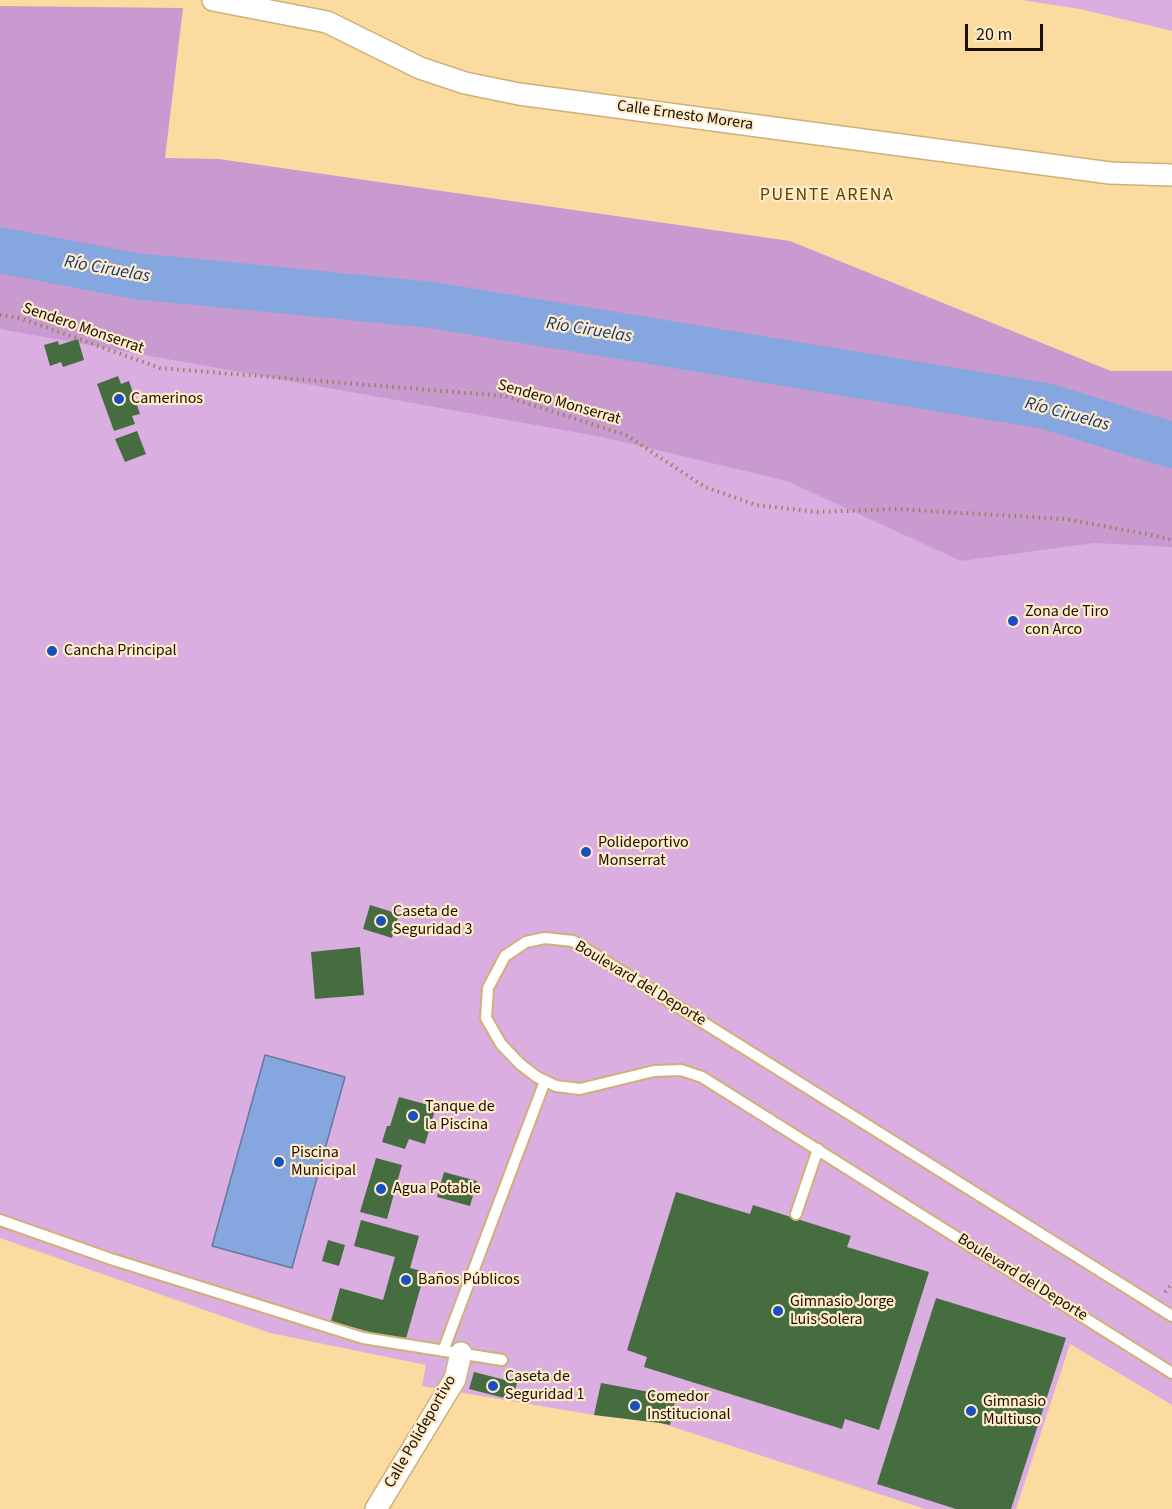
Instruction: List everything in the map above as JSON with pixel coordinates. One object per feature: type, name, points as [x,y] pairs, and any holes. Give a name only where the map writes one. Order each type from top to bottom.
[{"type":"street","name":"Calle Ernesto Morera","points":[[213,0],[327,22],[420,68],[465,83],[519,94],[1110,173],[1172,175]]},
{"type":"street","name":"Calle Polideportivo","points":[[376,1509],[455,1379],[452,1352]]},
{"type":"lane","name":"Boulevard del Deporte","points":[[1172,1316],[573,941],[545,938],[526,942],[505,956],[488,988],[486,1018],[501,1044],[520,1064],[537,1077],[556,1086],[580,1089],[654,1071],[681,1070],[702,1077],[1172,1373]]},
{"type":"lane","points":[[452,1352],[545,1081]]},
{"type":"lane","points":[[796,1214],[818,1149]]},
{"type":"lane","points":[[0,1220],[111,1259],[363,1338],[502,1360]]},
{"type":"path","name":"Sendero Monserrat","points":[[0,315],[23,319],[160,369],[504,396],[626,435],[705,487],[756,505],[817,512],[897,509],[1065,519],[1172,540]]},
{"type":"shaded area","points":[[1021,0],[1172,0],[1172,31],[1080,9]]},
{"type":"shaded area","points":[[0,6],[183,8],[165,158],[219,159],[790,241],[1111,371],[1172,371],[1172,547],[1094,543],[961,561],[787,481],[602,437],[0,329]]},
{"type":"shaded area","name":"Polideportivo Monserrat","points":[[0,277],[1172,467],[1172,1405],[1070,1344],[1016,1509],[925,1509],[661,1423],[594,1415],[422,1386],[426,1365],[270,1333],[0,1238]]},
{"type":"water","name":"Piscina Municipal","points":[[265,1055],[345,1077],[292,1268],[212,1246]]},
{"type":"building","points":[[78,339],[84,360],[63,367],[61,362],[50,366],[44,345],[58,341],[59,345]]},
{"type":"building","name":"Camerinos","points":[[118,376],[121,384],[129,381],[140,414],[132,416],[135,424],[114,431],[97,384]]},
{"type":"building","points":[[137,431],[146,454],[125,462],[115,439]]},
{"type":"building","name":"Caseta de Seguridad 3","points":[[370,905],[399,914],[392,938],[363,929]]},
{"type":"building","points":[[360,947],[364,995],[315,999],[311,952]]},
{"type":"building","name":"Tanque de la Piscina","points":[[399,1097],[436,1107],[425,1144],[409,1139],[405,1149],[382,1142],[387,1126],[390,1126]]},
{"type":"building","name":"Agua Potable","points":[[376,1158],[402,1165],[387,1219],[360,1212]]},
{"type":"building","points":[[444,1172],[477,1181],[470,1206],[437,1197]]},
{"type":"building","name":"Gimnasio Jorge Luis Solera","points":[[676,1192],[750,1214],[753,1205],[851,1236],[847,1247],[929,1272],[879,1430],[845,1419],[842,1429],[644,1367],[647,1357],[627,1350]]},
{"type":"building","name":"Baños Públicos","points":[[361,1220],[419,1236],[410,1268],[425,1272],[405,1342],[331,1321],[340,1288],[383,1300],[395,1257],[354,1246]]},
{"type":"building","points":[[328,1240],[345,1245],[339,1266],[322,1261]]},
{"type":"building","name":"Gimnasio Multiuso","points":[[936,1298],[1066,1338],[1011,1509],[956,1509],[877,1484]]},
{"type":"building","name":"Caseta de Seguridad 1","points":[[474,1372],[517,1383],[512,1400],[469,1389]]},
{"type":"building","name":"Comedor Institucional","points":[[601,1383],[676,1397],[670,1425],[594,1415]]},
{"type":"waterway","name":"Río Ciruelas","points":[[0,250],[135,276],[432,305],[1046,406],[1172,445]]},
{"type":"place","name":"Camerinos","points":[[119,399]]},
{"type":"place","name":"Zona de Tiro con Arco","points":[[1013,621]]},
{"type":"place","name":"Cancha Principal","points":[[52,651]]},
{"type":"place","name":"Polideportivo Monserrat","points":[[586,852]]},
{"type":"place","name":"Caseta de Seguridad 3","points":[[381,921]]},
{"type":"place","name":"Tanque de la Piscina","points":[[413,1116]]},
{"type":"place","name":"Piscina Municipal","points":[[279,1162]]},
{"type":"place","name":"Agua Potable","points":[[381,1189]]},
{"type":"place","name":"Baños Públicos","points":[[406,1280]]},
{"type":"place","name":"Gimnasio Jorge Luis Solera","points":[[778,1311]]},
{"type":"place","name":"Caseta de Seguridad 1","points":[[493,1386]]},
{"type":"place","name":"Comedor Institucional","points":[[635,1406]]},
{"type":"place","name":"Gimnasio Multiuso","points":[[971,1411]]},
{"type":"district","name":"PUENTE ARENA","points":[[827,196]]}]
